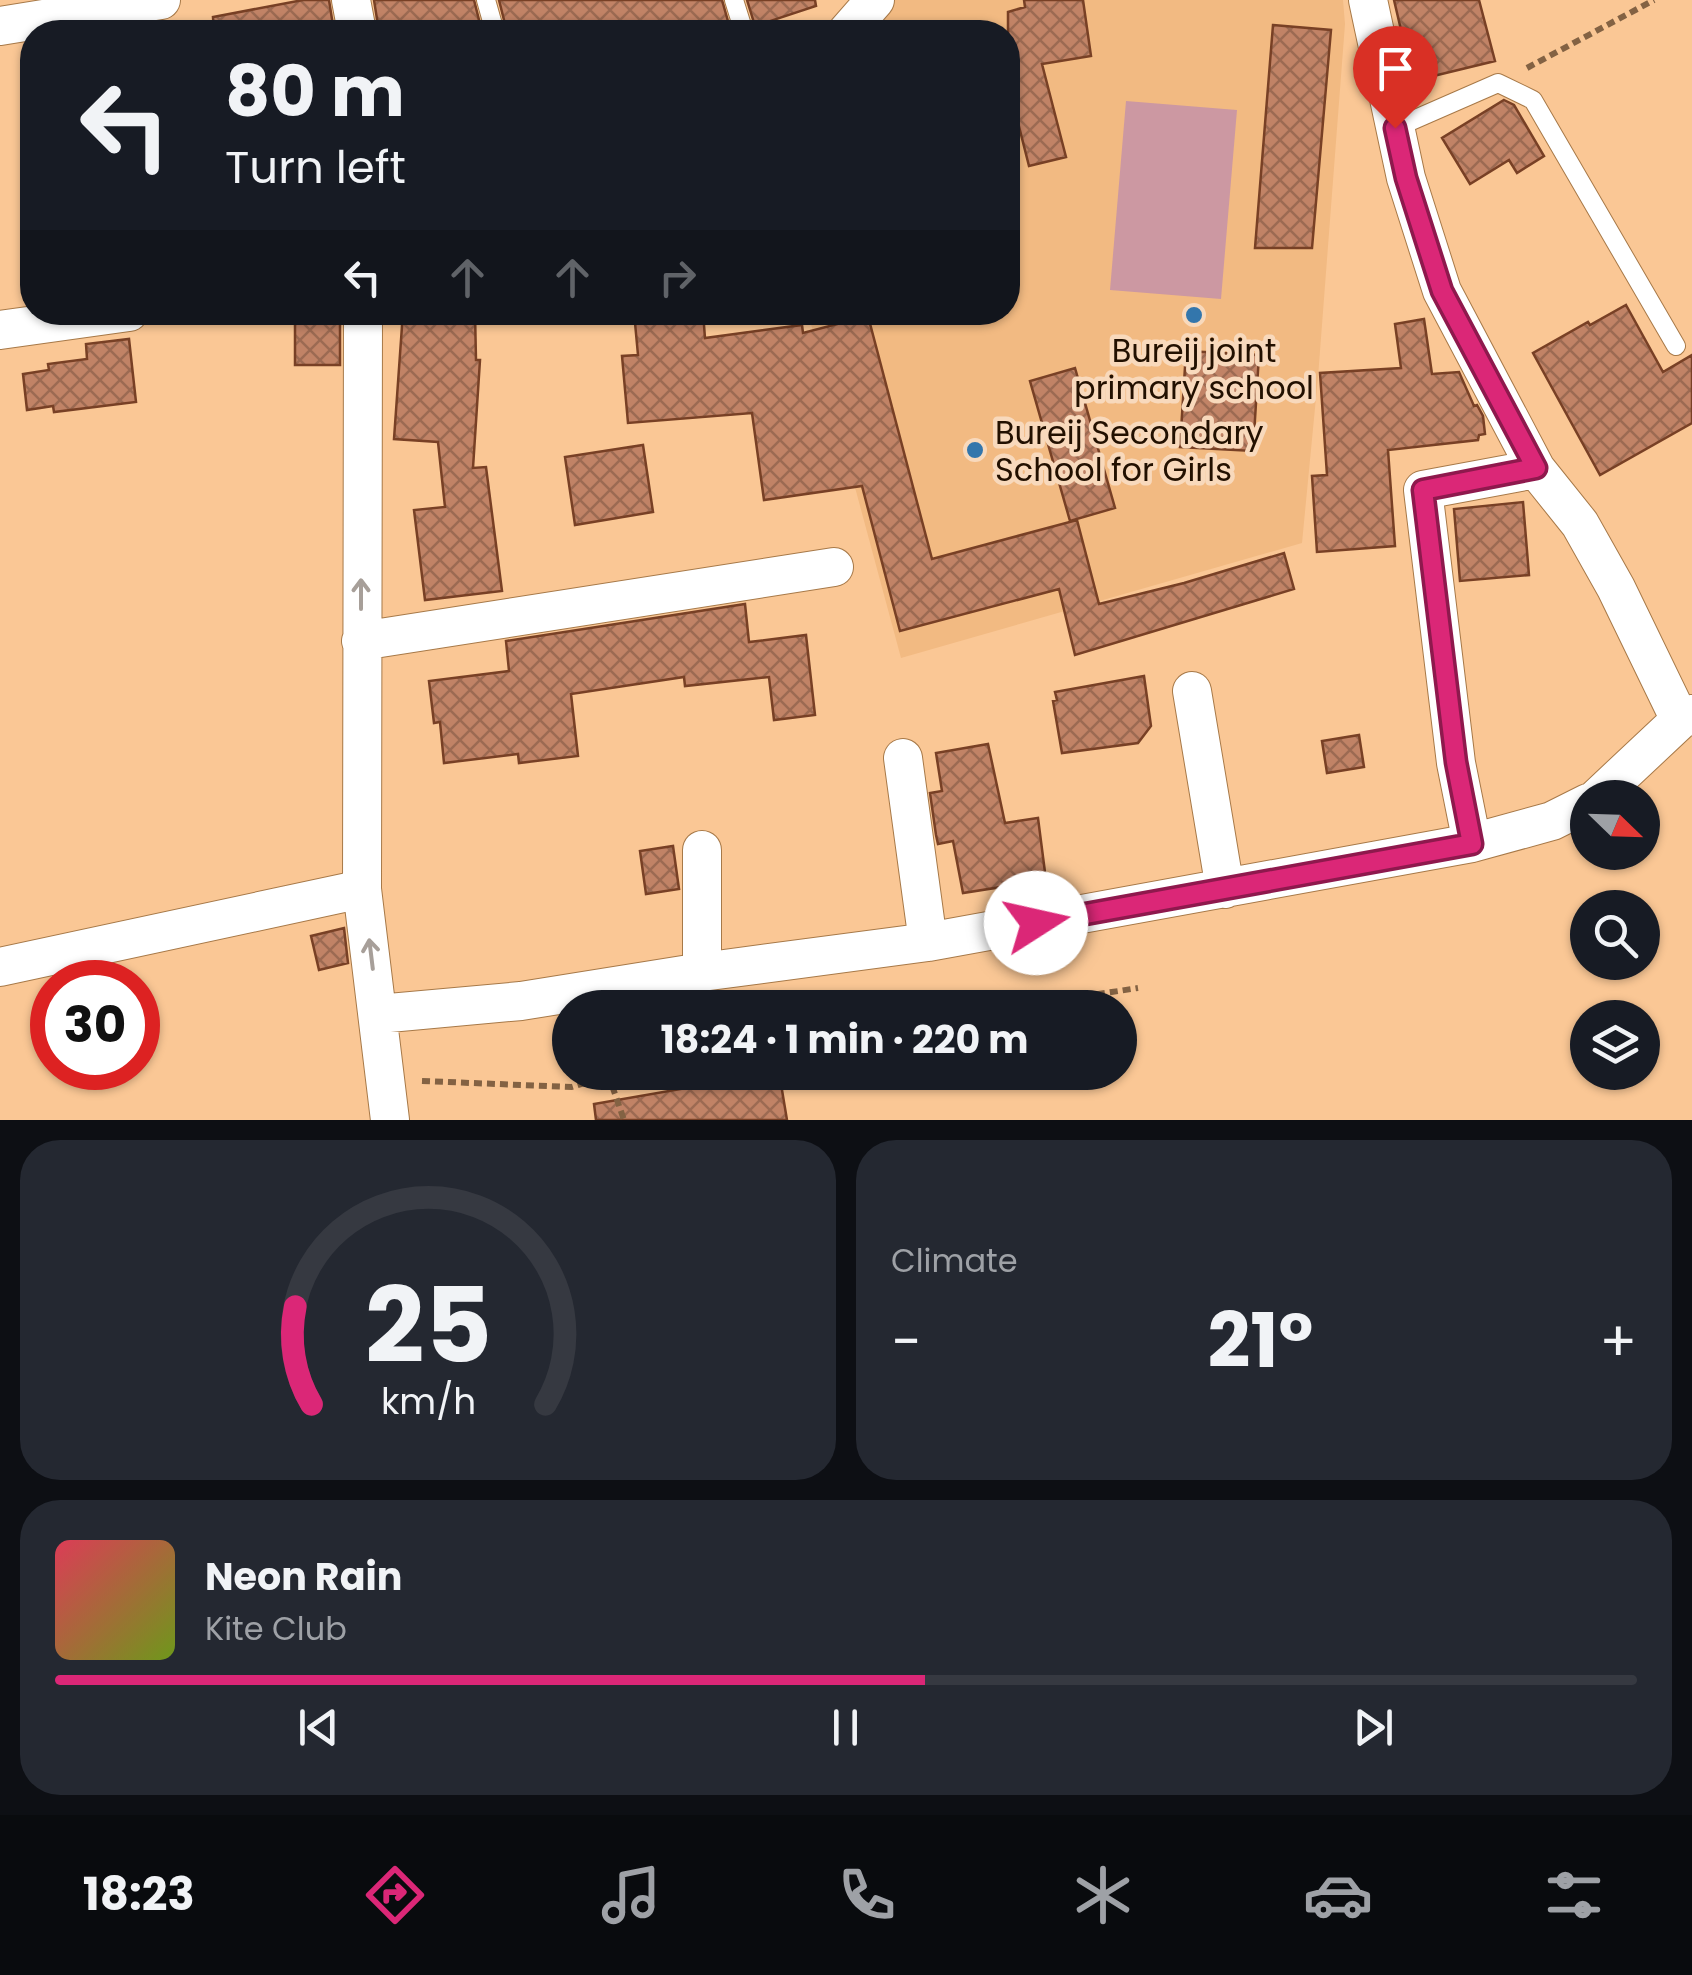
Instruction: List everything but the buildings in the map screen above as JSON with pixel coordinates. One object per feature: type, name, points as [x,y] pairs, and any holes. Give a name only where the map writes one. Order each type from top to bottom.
[{"type":"street","points":[[37,20],[160,0]]},
{"type":"street","points":[[858,20],[875,0]]},
{"type":"street","points":[[1368,0],[1406,178],[1442,291],[1536,468],[1589,540],[1686,717],[1617,780]]},
{"type":"street","points":[[0,330],[36,325]]},
{"type":"street","points":[[364,325],[362,889],[390,1120]]},
{"type":"street","points":[[1472,844],[1456,762],[1423,490],[1536,468]]},
{"type":"street","points":[[362,642],[834,567]]},
{"type":"street","points":[[1192,691],[1225,889]]},
{"type":"street","points":[[903,758],[928,942]]},
{"type":"street","points":[[378,1014],[520,1002],[702,972],[928,942],[1472,844],[1552,821],[1570,812]]},
{"type":"street","points":[[702,850],[702,972]]},
{"type":"street","points":[[0,967],[362,889]]},
{"type":"lane","points":[[1395,128],[1498,83],[1534,100],[1676,346]]},
{"type":"path","points":[[1498,83],[1654,0]]},
{"type":"path","points":[[1125,990],[1138,988]]},
{"type":"path","points":[[386,1080],[552,1086]]},
{"type":"path","points":[[614,1090],[624,1120]]},
{"type":"shaded area","name":"Bureij joint primary school","points":[[891,0],[1343,0],[1345,24],[1302,543],[901,658],[811,325],[1020,325],[1020,20],[872,20]]},
{"type":"shaded area","points":[[1126,101],[1237,110],[1221,299],[1110,290]]},
{"type":"place","name":"Bureij joint primary school","points":[[1194,315]]},
{"type":"place","name":"Bureij Secondary School for Girls","points":[[975,450]]},
{"type":"route","points":[[1036,923],[1472,844],[1456,762],[1423,490],[1536,468],[1442,291],[1406,178],[1395,128]]}]
